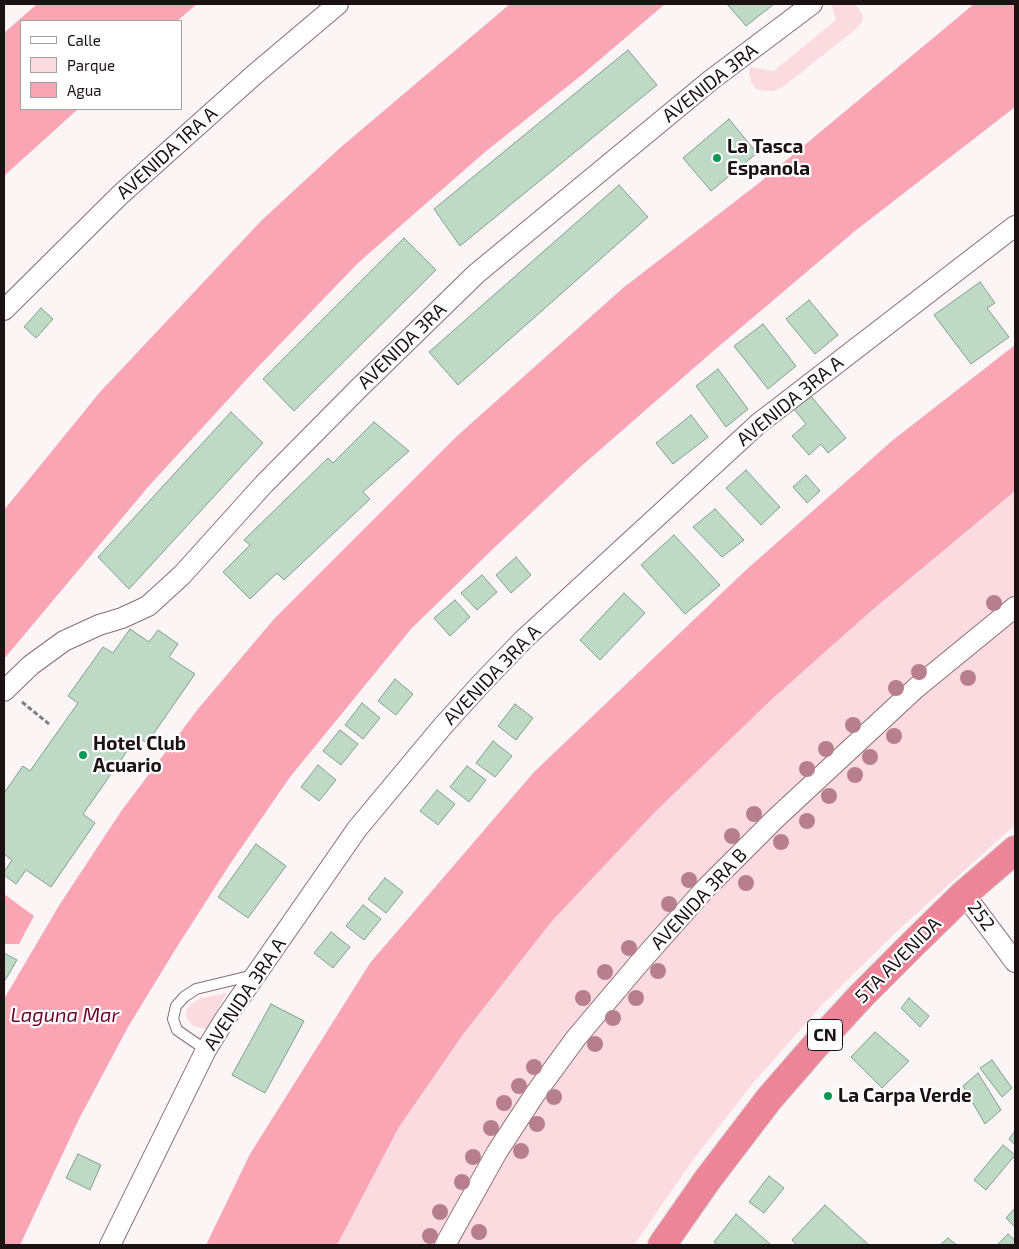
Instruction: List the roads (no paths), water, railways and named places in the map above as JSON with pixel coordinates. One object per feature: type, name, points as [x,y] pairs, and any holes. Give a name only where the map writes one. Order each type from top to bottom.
[{"type":"highway","name":"5TA AVENIDA","points":[[662,1245],[708,1179],[769,1099],[861,996],[964,894],[1015,850]]},
{"type":"street","name":"AVENIDA 1RA A","points":[[4,310],[121,194],[254,75],[338,4]]},
{"type":"street","name":"AVENIDA 3RA","points":[[5,690],[31,665],[64,641],[148,606],[182,575],[284,463],[476,274],[703,86],[812,4]]},
{"type":"street","name":"AVENIDA 3RA A","points":[[110,1245],[206,1050],[225,1019],[357,829],[442,727],[523,640],[758,424],[1015,226]]},
{"type":"street","name":"AVENIDA 3RA B","points":[[445,1245],[497,1152],[535,1094],[576,1038],[698,896],[775,818],[860,739],[916,688],[1015,607]]},
{"type":"street","name":"252","points":[[964,894],[1015,962]]},
{"type":"lane","points":[[206,1050],[177,1030],[173,1019],[176,1006],[184,997],[196,989],[257,974]]},
{"type":"water","points":[[37,4],[197,4],[178,20],[20,20],[20,110],[77,110],[4,176],[4,33]]},
{"type":"water","points":[[510,4],[665,4],[583,74],[485,152],[358,263],[257,368],[148,487],[4,659],[4,510],[100,392],[261,221],[341,147]]},
{"type":"water","name":"Laguna Mar","points":[[974,4],[1015,4],[1015,107],[855,231],[711,353],[578,469],[411,629],[290,777],[230,864],[128,1027],[79,1119],[20,1245],[4,1245],[4,999],[60,904],[122,810],[198,709],[274,619],[457,436],[623,288],[759,183]]},
{"type":"water","points":[[1015,345],[1015,491],[871,611],[771,700],[655,812],[552,921],[464,1033],[399,1127],[337,1245],[206,1245],[250,1154],[370,963],[534,772],[746,570],[893,440]]},
{"type":"water","points":[[4,894],[34,916],[19,944],[4,944]]},
{"type":"place","name":"La Tasca Espanola","points":[[717,158]]},
{"type":"place","name":"Hotel Club Acuario","points":[[83,755]]},
{"type":"place","name":"La Carpa Verde","points":[[828,1096]]}]
